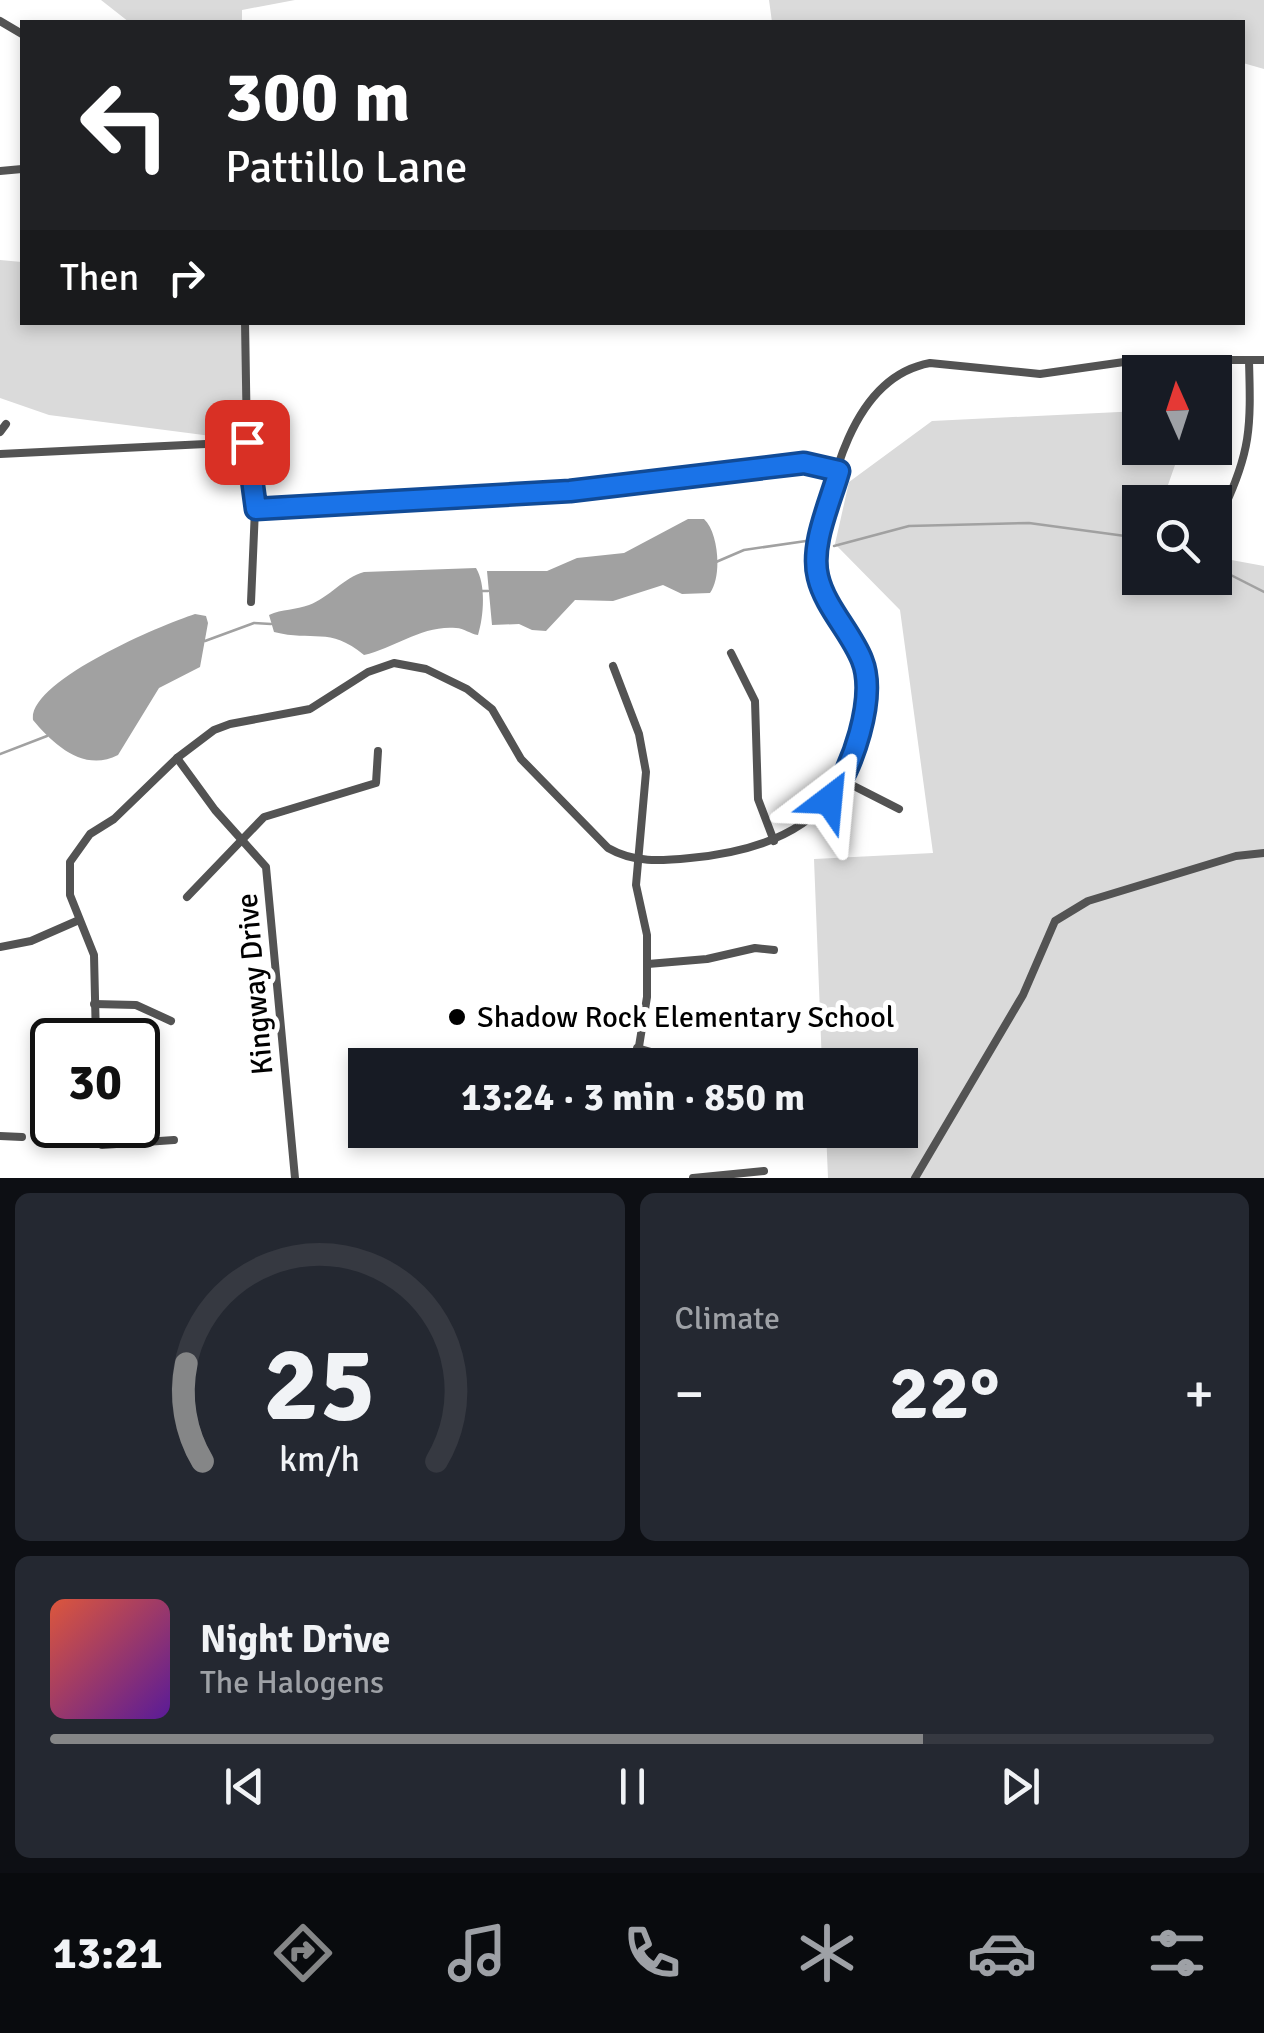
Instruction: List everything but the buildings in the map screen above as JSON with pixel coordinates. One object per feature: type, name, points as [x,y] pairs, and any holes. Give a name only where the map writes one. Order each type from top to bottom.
[{"type":"street","points":[[245,325],[247,442],[256,509],[251,602]]},
{"type":"street","points":[[95,1018],[94,955],[68,881],[70,862],[76,850],[177,758],[214,730],[250,719],[310,709],[368,672],[409,664],[446,678],[492,709],[511,746],[530,770],[608,848],[638,860],[736,854],[774,841],[802,825],[844,781],[857,746],[864,665],[818,580],[816,560],[849,434],[878,388],[912,366],[969,365],[1040,374],[1138,360],[1264,360]]},
{"type":"street","points":[[1232,491],[1251,433],[1249,361]]},
{"type":"street","points":[[0,454],[247,442]]},
{"type":"street","points":[[256,509],[570,491],[804,463],[839,471]]},
{"type":"street","points":[[731,653],[755,702],[758,799],[774,841]]},
{"type":"street","points":[[613,666],[644,755],[636,885],[647,935],[648,964],[645,1015],[636,1048]]},
{"type":"street","points":[[187,897],[241,838],[278,810],[327,800],[376,783],[378,751]]},
{"type":"street","name":"Kingway Drive","points":[[177,758],[215,810],[263,862],[268,876],[295,1178]]},
{"type":"street","points":[[844,781],[898,809]]},
{"type":"street","points":[[915,1178],[1024,995],[1055,920],[1088,901],[1236,856],[1264,854]]},
{"type":"street","points":[[0,947],[32,941],[79,920]]},
{"type":"street","points":[[648,964],[708,960],[755,948],[774,950]]},
{"type":"street","points":[[94,1004],[136,1004],[170,1021]]},
{"type":"street","points":[[0,1136],[22,1136]]},
{"type":"street","points":[[160,1141],[174,1140]]},
{"type":"street","points":[[693,1178],[764,1172]]},
{"type":"shaded area","points":[[101,0],[295,0],[242,10],[242,20],[126,20]]},
{"type":"shaded area","points":[[769,0],[1264,0],[1264,69],[1245,64],[1245,20],[772,20]]},
{"type":"shaded area","points":[[0,260],[20,262],[20,325],[249,325],[250,441],[49,415],[0,398]]},
{"type":"shaded area","points":[[1122,412],[1122,465],[1175,465],[1168,485],[1122,485],[1122,595],[1232,595],[1232,560],[1264,566],[1264,1178],[828,1178],[827,1148],[918,1148],[918,1048],[821,1048],[814,859],[933,853],[900,610],[835,544],[849,482],[932,421]]},
{"type":"shaded area","points":[[688,519],[704,519],[716,544],[716,577],[710,593],[682,594],[663,585],[613,601],[575,600],[546,631],[519,624],[492,625],[487,571],[547,571],[577,558],[624,553]]},
{"type":"shaded area","points":[[476,568],[483,600],[478,635],[459,628],[432,630],[364,655],[330,638],[274,632],[269,615],[309,605],[364,572]]},
{"type":"shaded area","points":[[195,614],[206,616],[208,623],[200,667],[159,688],[118,755],[93,761],[81,758],[60,746],[33,720],[37,705],[73,672],[127,642]]},
{"type":"waterway","points":[[834,546],[909,526],[1029,523],[1122,536]]},
{"type":"waterway","points":[[716,562],[744,550],[806,541]]},
{"type":"waterway","points":[[1232,576],[1264,592]]},
{"type":"waterway","points":[[482,591],[488,591]]},
{"type":"waterway","points":[[205,641],[254,623],[271,624]]},
{"type":"waterway","points":[[0,754],[47,736]]},
{"type":"place","name":"Shadow Rock Elementary School","points":[[457,1017]]},
{"type":"route","points":[[247,442],[256,509],[570,491],[804,463],[839,471],[816,560],[818,580],[864,665],[864,700],[857,746],[844,781],[829,800]]}]
